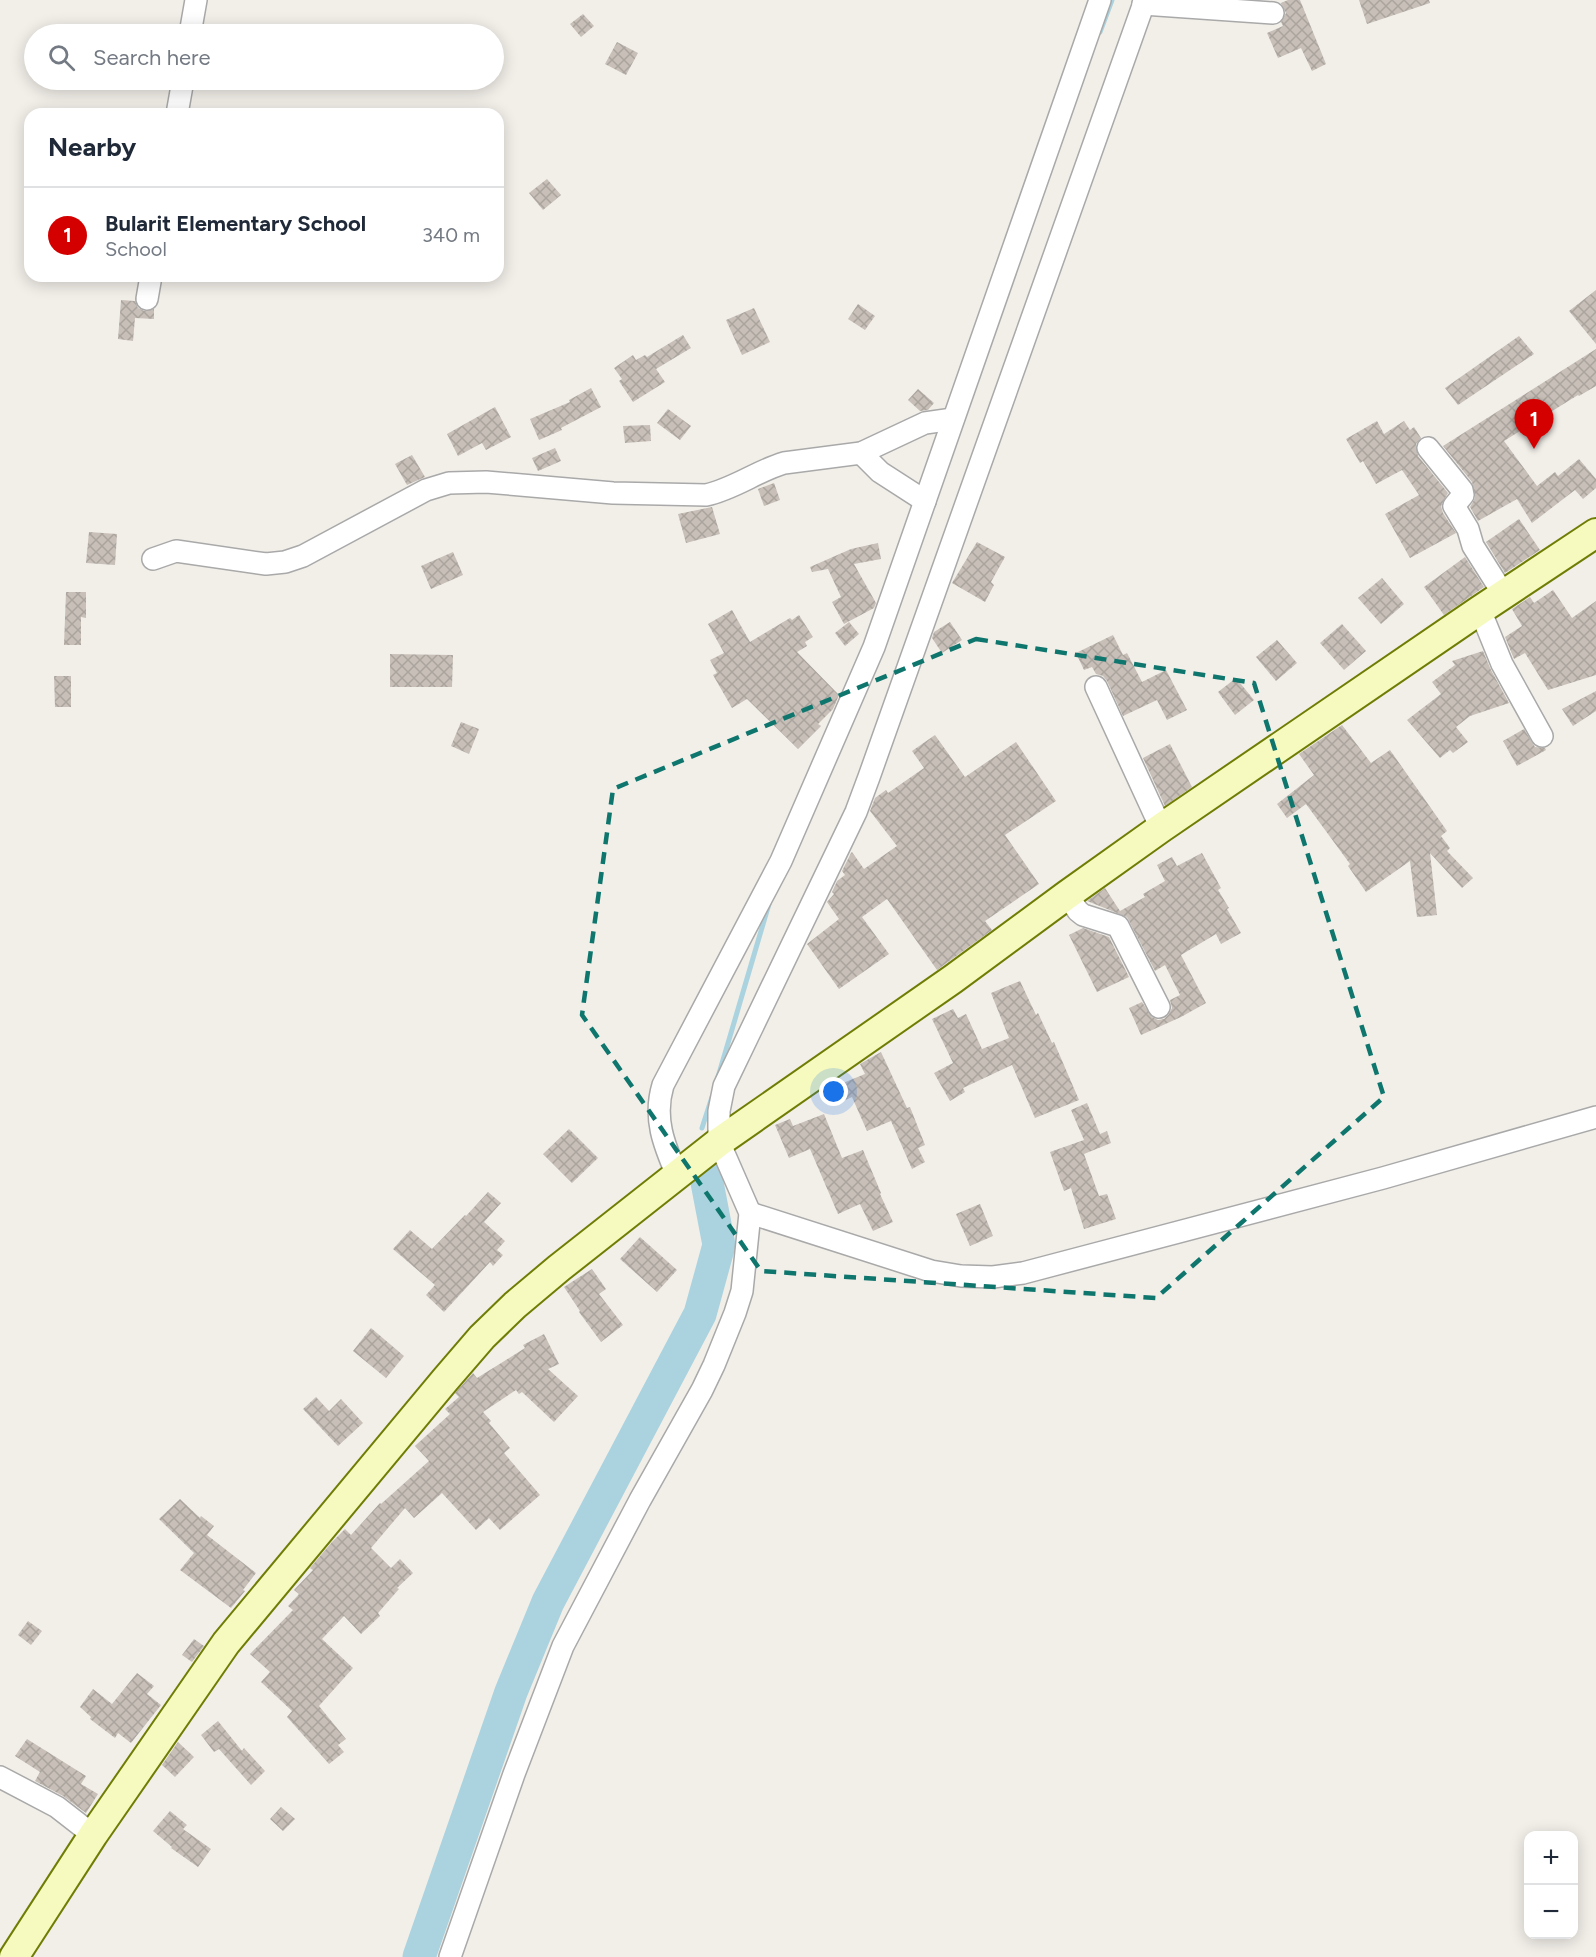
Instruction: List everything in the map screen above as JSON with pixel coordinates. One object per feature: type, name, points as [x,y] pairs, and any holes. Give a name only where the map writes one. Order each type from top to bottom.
[{"type":"street","points":[[192,24],[196,0]]},
{"type":"street","points":[[677,1175],[659,1127],[659,1098],[663,1085],[781,861],[874,647],[1100,0]]},
{"type":"street","points":[[450,1957],[514,1774],[563,1646],[640,1500],[702,1390],[725,1339],[742,1292],[750,1213],[719,1142],[719,1111],[724,1086],[855,812],[869,777],[1144,2],[1273,13]]},
{"type":"street","points":[[178,108],[181,90]]},
{"type":"street","points":[[147,299],[150,282]]},
{"type":"street","points":[[153,559],[176,551],[266,564],[285,562],[303,556],[426,490],[449,483],[486,482],[613,493],[706,495],[719,493],[760,471],[784,463],[861,453],[925,423],[953,420]]},
{"type":"street","points":[[1428,448],[1462,490],[1463,495],[1454,506],[1456,511],[1468,529],[1473,546],[1504,595]]},
{"type":"street","points":[[861,453],[880,472],[924,501]]},
{"type":"street","points":[[14,1957],[93,1835],[226,1643],[482,1338],[515,1305],[719,1142],[953,979],[1067,894],[1161,828],[1596,533]]},
{"type":"street","points":[[1480,610],[1503,664],[1542,736]]},
{"type":"street","points":[[1096,687],[1161,828]]},
{"type":"street","points":[[1067,894],[1083,915],[1118,926],[1159,1007]]},
{"type":"street","points":[[750,1213],[931,1271],[993,1278],[1062,1264],[1596,1118]]},
{"type":"street","points":[[0,1777],[57,1807],[93,1835]]},
{"type":"highlighted area","points":[[976,639],[1254,683],[1384,1097],[1156,1298],[761,1271],[582,1015],[613,789]]},
{"type":"building","points":[[1288,0],[1300,0],[1326,64],[1312,71],[1301,48],[1278,58],[1267,33],[1283,26],[1281,22],[1286,13],[1281,3]]},
{"type":"building","points":[[1359,0],[1429,0],[1430,3],[1367,24]]},
{"type":"building","points":[[583,14],[594,26],[581,37],[570,24]]},
{"type":"building","points":[[617,42],[638,53],[626,75],[605,64]]},
{"type":"building","points":[[547,179],[561,195],[543,210],[529,193]]},
{"type":"building","points":[[1596,290],[1596,344],[1569,311]]},
{"type":"building","points":[[121,300],[135,301],[138,308],[144,311],[154,309],[154,319],[135,318],[133,341],[118,339]]},
{"type":"building","points":[[858,304],[875,316],[865,330],[848,319]]},
{"type":"building","points":[[754,308],[770,342],[742,355],[726,320]]},
{"type":"building","points":[[683,335],[691,348],[656,369],[665,382],[633,402],[619,381],[622,379],[614,368],[633,355],[636,360],[645,355],[647,357]]},
{"type":"building","points":[[1519,336],[1534,354],[1458,405],[1445,388]]},
{"type":"building","points":[[1596,349],[1596,386],[1504,441],[1537,486],[1555,472],[1558,476],[1579,459],[1596,479],[1596,488],[1583,499],[1575,490],[1532,523],[1517,499],[1478,521],[1470,507],[1475,498],[1472,482],[1443,446]]},
{"type":"building","points":[[591,388],[601,407],[561,428],[562,430],[539,440],[530,419],[570,402],[569,400]]},
{"type":"building","points":[[918,389],[934,403],[928,410],[920,411],[908,400]]},
{"type":"building","points":[[495,407],[511,437],[486,450],[482,443],[458,456],[447,434]]},
{"type":"building","points":[[668,409],[691,426],[680,440],[657,423]]},
{"type":"building","points":[[1377,421],[1384,434],[1404,421],[1410,430],[1414,427],[1421,438],[1416,444],[1418,456],[1448,493],[1441,506],[1456,533],[1410,558],[1385,514],[1419,495],[1402,470],[1376,484],[1363,461],[1360,463],[1346,439]]},
{"type":"building","points":[[650,425],[651,441],[625,443],[623,426]]},
{"type":"building","points":[[555,448],[561,461],[538,471],[532,458]]},
{"type":"building","points":[[412,455],[425,477],[407,485],[395,464]]},
{"type":"building","points":[[774,483],[780,500],[764,506],[758,489]]},
{"type":"building","points":[[712,507],[720,534],[686,543],[678,514]]},
{"type":"building","points":[[1519,519],[1540,550],[1505,573],[1486,542]]},
{"type":"building","points":[[89,532],[117,534],[115,565],[86,563]]},
{"type":"building","points":[[977,542],[1005,557],[991,582],[994,585],[985,602],[952,583]]},
{"type":"building","points":[[878,543],[881,559],[854,564],[876,603],[874,608],[844,624],[832,602],[841,597],[828,569],[812,572],[810,567],[851,549]]},
{"type":"building","points":[[453,552],[463,575],[431,589],[421,566]]},
{"type":"building","points":[[1465,557],[1484,587],[1444,615],[1424,587]]},
{"type":"building","points":[[1382,578],[1404,604],[1381,624],[1358,598]]},
{"type":"building","points":[[1553,590],[1572,618],[1596,601],[1596,675],[1548,690],[1525,653],[1514,659],[1505,637],[1522,626],[1512,609],[1530,597],[1534,603]]},
{"type":"building","points":[[66,592],[86,592],[86,618],[81,617],[81,645],[64,645]]},
{"type":"building","points":[[732,610],[750,642],[799,615],[813,637],[805,642],[807,646],[797,652],[839,695],[833,709],[818,724],[821,726],[798,749],[747,699],[732,708],[713,675],[717,673],[710,660],[724,653],[708,624]]},
{"type":"building","points":[[849,622],[859,634],[845,646],[835,633]]},
{"type":"building","points":[[950,622],[962,640],[942,653],[932,638],[934,632]]},
{"type":"building","points":[[1342,624],[1366,651],[1344,670],[1320,643]]},
{"type":"building","points":[[1113,635],[1123,655],[1127,653],[1142,682],[1166,670],[1187,710],[1167,720],[1157,700],[1123,716],[1107,681],[1103,676],[1096,674],[1092,667],[1084,670],[1076,653]]},
{"type":"building","points":[[1277,640],[1297,663],[1276,681],[1256,657]]},
{"type":"building","points":[[1483,651],[1509,703],[1470,716],[1456,727],[1468,742],[1453,753],[1450,750],[1440,758],[1407,720],[1441,694],[1432,682],[1455,665],[1452,661]]},
{"type":"building","points":[[390,654],[453,655],[452,687],[390,687]]},
{"type":"building","points":[[54,676],[71,676],[71,707],[55,707]]},
{"type":"building","points":[[1236,678],[1254,700],[1235,715],[1218,692]]},
{"type":"building","points":[[1596,691],[1596,711],[1573,726],[1562,709]]},
{"type":"building","points":[[461,722],[479,729],[469,754],[451,746]]},
{"type":"building","points":[[1342,725],[1371,763],[1390,750],[1447,831],[1441,836],[1450,848],[1447,851],[1473,878],[1462,888],[1430,853],[1437,915],[1417,917],[1410,861],[1366,892],[1348,866],[1350,864],[1306,804],[1287,818],[1277,804],[1314,775],[1299,754]]},
{"type":"building","points":[[1524,729],[1535,747],[1546,750],[1517,766],[1503,741]]},
{"type":"building","points":[[935,735],[965,777],[1016,742],[1056,801],[1005,835],[1039,884],[985,921],[992,930],[937,970],[887,899],[862,917],[889,954],[839,989],[807,944],[839,919],[827,902],[834,894],[832,892],[837,881],[845,875],[842,871],[851,853],[864,869],[897,846],[870,811],[875,798],[886,790],[888,793],[924,768],[912,751]]},
{"type":"building","points":[[1170,744],[1192,787],[1165,806],[1143,758]]},
{"type":"building","points":[[1202,853],[1221,888],[1218,890],[1229,908],[1227,909],[1241,933],[1221,944],[1216,934],[1181,955],[1206,1003],[1141,1035],[1129,1008],[1142,1002],[1152,1017],[1158,1020],[1164,1019],[1172,1008],[1170,1000],[1180,995],[1165,965],[1155,971],[1127,917],[1087,901],[1105,888],[1120,911],[1145,897],[1143,894],[1165,881],[1157,865],[1172,857],[1177,866]]},
{"type":"building","points":[[1083,928],[1109,937],[1129,977],[1097,992],[1069,935]]},
{"type":"building","points":[[1020,981],[1036,1015],[1038,1013],[1052,1043],[1054,1042],[1079,1100],[1035,1118],[1012,1065],[963,1088],[965,1092],[950,1101],[934,1073],[953,1063],[932,1019],[953,1009],[958,1018],[966,1014],[982,1049],[1009,1038],[991,993]]},
{"type":"building","points":[[881,1052],[907,1108],[910,1107],[925,1145],[918,1148],[925,1162],[912,1169],[891,1121],[867,1131],[852,1097],[833,1106],[826,1090],[865,1074],[860,1064]]},
{"type":"building","points":[[1087,1103],[1100,1134],[1107,1131],[1111,1143],[1084,1154],[1099,1196],[1107,1194],[1116,1219],[1084,1229],[1071,1188],[1064,1191],[1050,1152],[1084,1140],[1071,1110]]},
{"type":"building","points":[[824,1114],[842,1158],[863,1150],[893,1222],[873,1231],[860,1204],[838,1214],[810,1149],[789,1158],[775,1125],[790,1119],[793,1126]]},
{"type":"building","points":[[569,1129],[598,1158],[572,1183],[543,1154]]},
{"type":"building","points":[[488,1192],[501,1203],[484,1222],[505,1241],[497,1250],[503,1255],[493,1266],[490,1262],[444,1312],[426,1295],[435,1285],[393,1249],[410,1230],[432,1249]]},
{"type":"building","points":[[980,1204],[993,1236],[970,1246],[956,1214]]},
{"type":"building","points":[[640,1237],[677,1270],[657,1292],[620,1259]]},
{"type":"building","points":[[592,1269],[606,1289],[599,1294],[623,1325],[601,1342],[564,1287]]},
{"type":"building","points":[[371,1328],[404,1356],[386,1378],[353,1351]]},
{"type":"building","points":[[544,1334],[559,1364],[548,1369],[578,1396],[554,1422],[522,1392],[519,1394],[516,1390],[483,1412],[491,1421],[489,1423],[510,1448],[504,1453],[540,1495],[500,1530],[489,1518],[476,1530],[442,1493],[414,1518],[405,1508],[371,1548],[391,1568],[400,1559],[413,1573],[397,1588],[399,1589],[378,1613],[380,1616],[361,1634],[344,1616],[322,1639],[353,1668],[319,1706],[346,1739],[338,1745],[344,1752],[329,1764],[287,1717],[292,1711],[261,1682],[270,1672],[250,1654],[293,1610],[288,1606],[299,1594],[294,1590],[313,1570],[310,1568],[332,1542],[345,1529],[351,1535],[380,1503],[429,1461],[415,1446],[450,1414],[445,1409],[459,1397],[455,1393],[473,1373],[477,1378],[525,1348],[523,1345]]},
{"type":"building","points":[[316,1397],[329,1411],[341,1399],[363,1423],[338,1446],[303,1409]]},
{"type":"building","points":[[180,1499],[200,1518],[201,1516],[214,1526],[207,1535],[256,1573],[231,1608],[180,1570],[194,1553],[159,1519]]},
{"type":"building","points":[[28,1621],[42,1631],[31,1645],[18,1635]]},
{"type":"building","points":[[194,1639],[204,1646],[192,1662],[182,1655]]},
{"type":"building","points":[[137,1673],[154,1686],[147,1694],[161,1705],[131,1743],[118,1733],[115,1738],[90,1719],[91,1717],[80,1707],[93,1689],[112,1704]]},
{"type":"building","points":[[218,1721],[242,1751],[244,1748],[265,1771],[251,1785],[219,1749],[214,1752],[201,1735]]},
{"type":"building","points":[[27,1739],[86,1776],[81,1784],[98,1794],[86,1813],[63,1796],[35,1781],[40,1772],[15,1756]]},
{"type":"building","points":[[178,1742],[194,1757],[175,1777],[162,1765]]},
{"type":"building","points":[[281,1807],[295,1819],[283,1831],[270,1819]]},
{"type":"building","points":[[170,1811],[187,1825],[183,1829],[211,1849],[198,1867],[171,1848],[153,1831]]},
{"type":"waterway","points":[[1100,32],[1112,0]]},
{"type":"waterway","points":[[718,1077],[769,904]]},
{"type":"waterway","points":[[702,1128],[712,1097]]},
{"type":"waterway","points":[[419,1957],[511,1692],[548,1602],[700,1314],[719,1245],[705,1172]]},
{"type":"place","name":"Bularit Elementary School","points":[[1534,449]]}]
